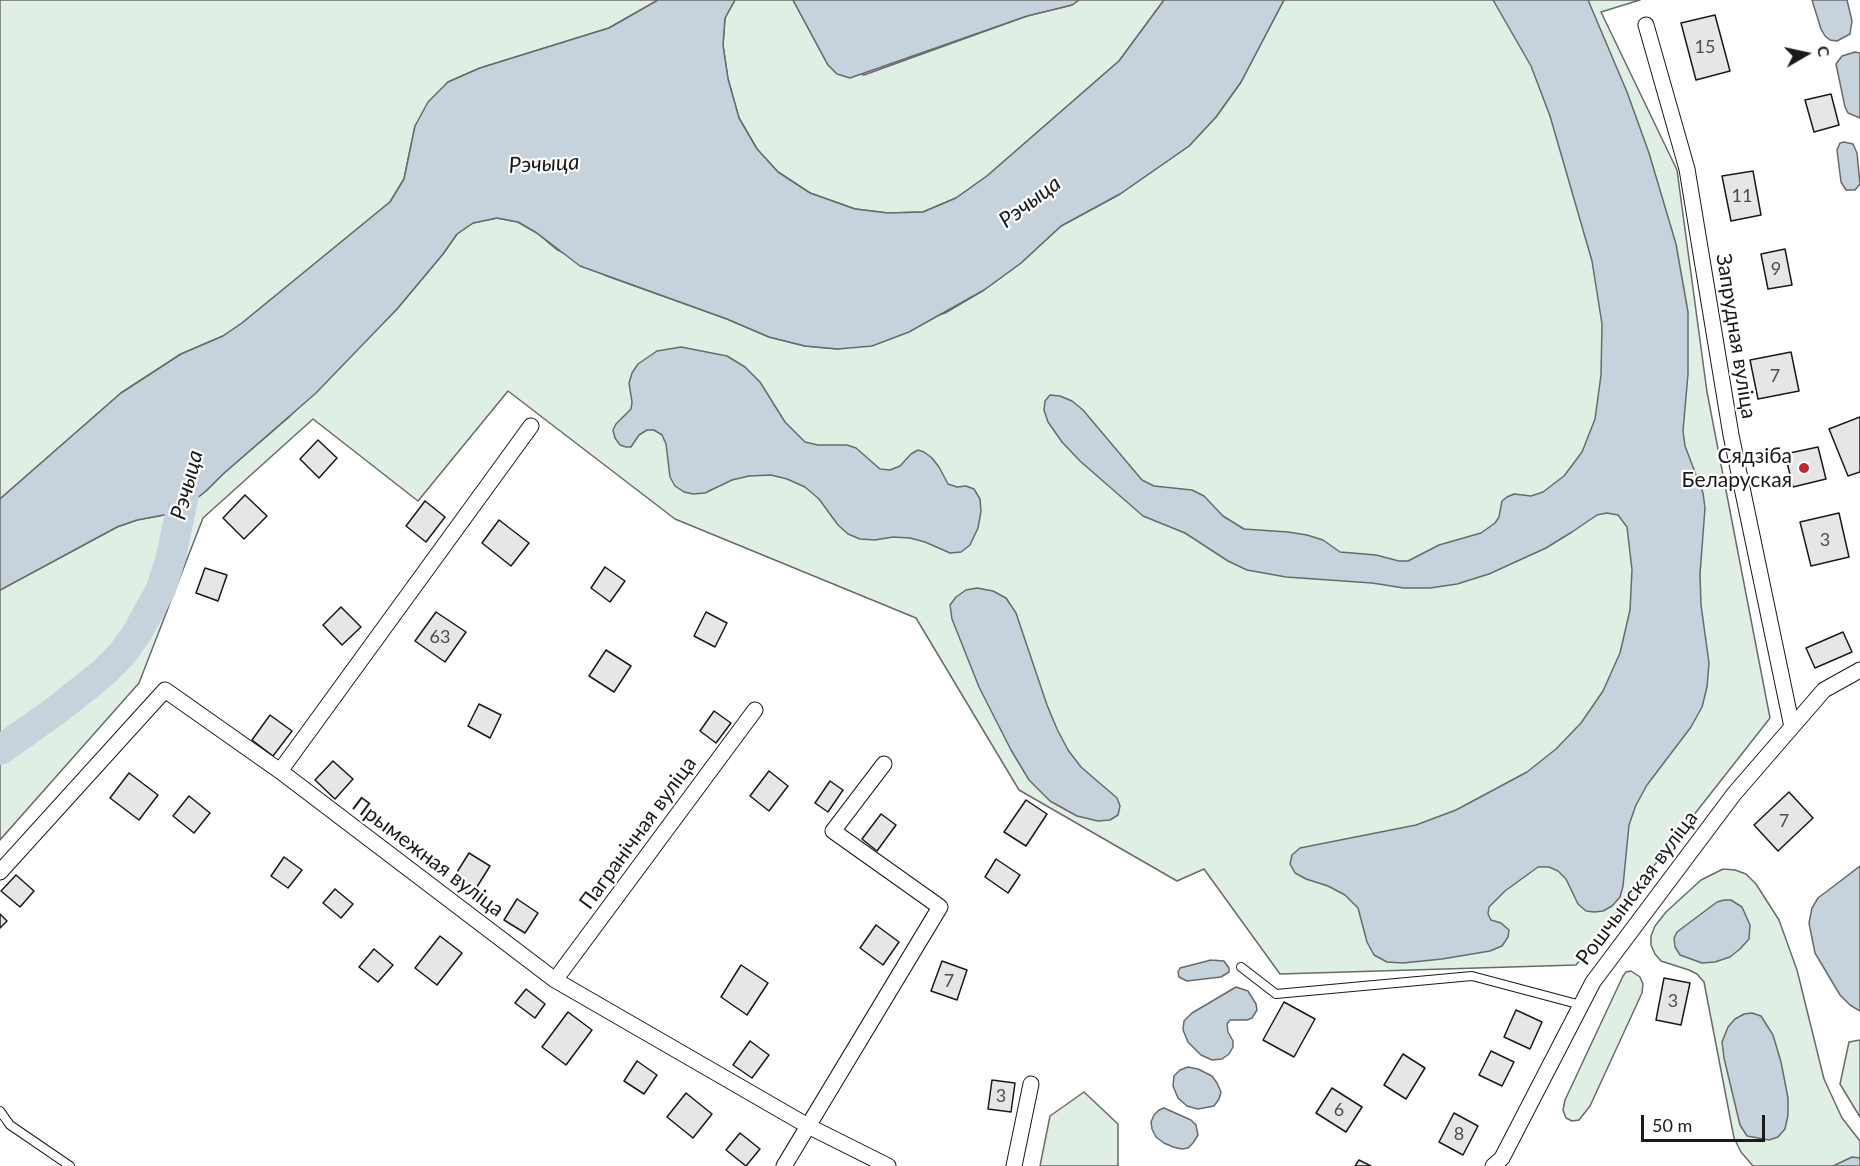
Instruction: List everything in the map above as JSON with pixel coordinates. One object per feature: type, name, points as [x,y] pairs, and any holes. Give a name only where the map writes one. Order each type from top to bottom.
[{"type":"street","name":"Запрудная вуліца","points":[[1646,25],[1687,169],[1731,435],[1792,727]]},
{"type":"street","points":[[280,771],[531,426]]},
{"type":"street","name":"Рошчынская вуліца","points":[[1493,1166],[1502,1158],[1593,982],[1734,794],[1824,690],[1860,670]]},
{"type":"street","name":"Прымежная вуліца","points":[[0,872],[165,690],[280,771],[555,980],[808,1126],[888,1166]]},
{"type":"street","name":"Пагранічная вуліца","points":[[555,980],[755,710]]},
{"type":"street","points":[[784,1166],[940,907],[832,831],[884,764]]},
{"type":"street","points":[[1014,1166],[1031,1084]]},
{"type":"lane","points":[[1241,967],[1276,994],[1472,976],[1581,1005]]},
{"type":"lane","points":[[0,1111],[10,1125],[70,1166]]},
{"type":"green space","points":[[0,0],[658,0],[609,28],[480,68],[448,82],[415,126],[404,179],[390,202],[242,323],[223,336],[181,354],[121,393],[0,499]]},
{"type":"green space","points":[[735,0],[793,0],[828,65],[864,75],[1027,16],[1072,5],[1079,0],[1164,0],[1119,61],[987,176],[956,198],[923,212],[888,213],[855,209],[810,193],[778,172],[757,149],[739,118],[728,79],[723,45],[725,18]]},
{"type":"green space","points":[[1284,0],[1640,0],[1601,12],[1677,170],[1707,392],[1770,718],[1576,965],[1280,974],[1204,869],[1177,881],[1019,790],[916,618],[675,519],[508,391],[418,501],[313,419],[203,518],[139,683],[0,840],[0,590],[117,527],[137,520],[169,514],[188,505],[288,418],[397,309],[457,234],[473,223],[497,218],[518,222],[537,233],[556,249],[607,276],[727,319],[769,337],[805,346],[838,349],[945,313],[984,290],[1021,263],[1061,226],[1120,194],[1189,146],[1216,117],[1241,82]]},
{"type":"green space","points":[[1723,869],[1746,874],[1756,884],[1779,920],[1797,970],[1824,1079],[1842,1118],[1860,1141],[1860,1166],[1753,1166],[1741,1152],[1734,1138],[1704,982],[1697,974],[1689,970],[1661,961],[1651,945],[1651,936],[1655,926],[1666,912],[1701,880]]},
{"type":"green space","points":[[1631,971],[1640,977],[1643,984],[1642,993],[1590,1106],[1579,1120],[1572,1121],[1566,1118],[1563,1110],[1565,1100],[1623,976],[1626,972]]},
{"type":"green space","points":[[1860,1040],[1860,1117],[1840,1084],[1849,1042]]},
{"type":"green space","points":[[1084,1092],[1118,1124],[1118,1166],[1040,1166],[1050,1116]]},
{"type":"water","points":[[658,0],[735,0],[725,18],[723,45],[728,79],[739,118],[757,149],[778,172],[810,193],[855,209],[888,213],[923,212],[956,198],[987,176],[1119,61],[1164,0],[1284,0],[1241,82],[1216,117],[1189,146],[1120,194],[1061,226],[1021,263],[984,290],[909,332],[872,346],[838,349],[805,346],[769,337],[727,319],[580,266],[537,233],[518,222],[497,218],[473,223],[457,234],[397,309],[316,393],[188,505],[169,514],[137,520],[117,527],[0,590],[0,499],[121,393],[181,354],[223,336],[242,323],[390,202],[404,179],[415,126],[428,102],[448,82],[480,68],[609,28]]},
{"type":"water","points":[[793,0],[1079,0],[1072,5],[1027,16],[850,78],[837,74],[828,65]]},
{"type":"water","points":[[1493,0],[1588,0],[1627,92],[1649,153],[1676,244],[1688,312],[1688,374],[1683,431],[1685,446],[1703,493],[1705,508],[1700,574],[1701,605],[1709,663],[1707,687],[1702,707],[1691,727],[1647,785],[1636,805],[1629,825],[1623,886],[1620,897],[1612,906],[1603,911],[1586,911],[1578,904],[1566,879],[1558,871],[1549,867],[1538,867],[1505,891],[1489,907],[1488,914],[1491,920],[1501,923],[1509,930],[1508,937],[1502,946],[1490,951],[1442,959],[1403,963],[1387,962],[1374,955],[1367,942],[1358,908],[1345,895],[1295,873],[1290,864],[1292,855],[1300,848],[1416,825],[1456,810],[1527,772],[1556,749],[1581,723],[1603,691],[1620,653],[1630,610],[1632,570],[1627,527],[1618,515],[1607,513],[1597,515],[1546,548],[1489,574],[1457,584],[1430,588],[1404,588],[1372,583],[1286,577],[1247,570],[1228,561],[1185,533],[1143,516],[1080,461],[1062,442],[1048,422],[1044,410],[1045,401],[1050,395],[1072,401],[1083,410],[1142,480],[1154,486],[1192,490],[1204,496],[1223,516],[1244,529],[1307,535],[1323,540],[1340,552],[1376,555],[1399,561],[1408,561],[1439,545],[1481,533],[1495,523],[1499,517],[1502,501],[1507,497],[1514,494],[1531,496],[1543,492],[1564,476],[1582,452],[1595,419],[1601,375],[1602,324],[1592,261],[1550,116],[1531,66]]},
{"type":"water","points":[[1812,0],[1847,0],[1852,21],[1850,34],[1837,41],[1825,36]]},
{"type":"water","points":[[1855,52],[1860,53],[1860,118],[1848,113],[1845,107],[1836,64],[1842,56]]},
{"type":"water","points":[[1840,143],[1853,144],[1857,153],[1860,184],[1855,190],[1846,190],[1841,182],[1837,150]]},
{"type":"water","points":[[681,347],[727,356],[745,367],[760,382],[785,422],[805,442],[818,445],[847,445],[856,448],[880,469],[890,470],[900,466],[918,450],[924,452],[939,467],[948,484],[974,489],[980,499],[981,511],[978,528],[970,545],[961,552],[950,553],[910,538],[860,539],[848,534],[838,525],[819,499],[805,487],[771,475],[749,476],[732,480],[705,493],[684,492],[675,486],[670,477],[666,444],[662,435],[654,430],[647,430],[639,435],[631,447],[626,447],[620,445],[613,430],[631,409],[629,383],[638,364],[657,351]]},
{"type":"water","points":[[977,588],[993,591],[1006,598],[1016,613],[1047,705],[1068,750],[1081,767],[1117,798],[1120,806],[1118,815],[1110,820],[1098,821],[1077,816],[1050,801],[1029,780],[1011,750],[979,687],[952,619],[950,605],[956,597],[966,590]]},
{"type":"water","points":[[1860,866],[1860,1011],[1840,995],[1815,953],[1809,923],[1812,908],[1818,898]]},
{"type":"water","points":[[1731,900],[1742,907],[1750,925],[1749,939],[1730,957],[1715,962],[1702,963],[1680,955],[1675,947],[1674,938],[1677,932],[1717,902]]},
{"type":"water","points":[[1211,960],[1224,961],[1229,972],[1221,977],[1187,981],[1179,977],[1180,968]]},
{"type":"water","points":[[1236,987],[1248,991],[1257,1010],[1252,1018],[1247,1020],[1230,1020],[1227,1024],[1233,1047],[1222,1059],[1212,1060],[1201,1055],[1188,1042],[1183,1030],[1184,1021],[1192,1013]]},
{"type":"water","points":[[1752,1013],[1761,1016],[1773,1035],[1788,1098],[1785,1129],[1778,1137],[1769,1140],[1747,1136],[1740,1125],[1724,1058],[1722,1042],[1728,1027],[1735,1019]]},
{"type":"water","points":[[1188,1067],[1212,1076],[1217,1083],[1221,1092],[1214,1106],[1198,1109],[1187,1106],[1178,1098],[1173,1086],[1174,1076],[1180,1070]]},
{"type":"water","points":[[1164,1108],[1191,1120],[1196,1125],[1198,1135],[1188,1148],[1173,1147],[1156,1137],[1151,1122],[1154,1115]]},
{"type":"water","points":[[1852,1157],[1860,1158],[1860,1166],[1833,1166]]},
{"type":"building","points":[[1715,15],[1730,71],[1696,80],[1681,23]]},
{"type":"building","points":[[1831,94],[1839,125],[1814,132],[1805,100]]},
{"type":"building","points":[[1753,171],[1761,215],[1731,221],[1722,176]]},
{"type":"building","points":[[1785,249],[1792,285],[1768,289],[1761,254]]},
{"type":"building","points":[[1791,352],[1799,391],[1758,399],[1750,360]]},
{"type":"building","points":[[1860,417],[1860,472],[1848,476],[1829,429]]},
{"type":"building","points":[[318,440],[337,458],[319,478],[300,459]]},
{"type":"building","points":[[1818,447],[1826,479],[1793,487],[1785,454]]},
{"type":"building","points":[[245,495],[267,516],[244,539],[223,518]]},
{"type":"building","points":[[425,501],[445,517],[426,542],[406,526]]},
{"type":"building","points":[[1839,513],[1849,557],[1811,566],[1800,522]]},
{"type":"building","points":[[499,520],[529,543],[511,566],[482,543]]},
{"type":"building","points":[[605,567],[625,581],[610,602],[591,588]]},
{"type":"building","points":[[205,568],[227,575],[218,601],[196,593]]},
{"type":"building","points":[[341,607],[361,627],[342,645],[323,625]]},
{"type":"building","points":[[436,612],[466,632],[445,662],[415,641]]},
{"type":"building","points":[[706,612],[727,623],[715,647],[694,636]]},
{"type":"building","points":[[1843,632],[1852,652],[1815,668],[1806,648]]},
{"type":"building","points":[[606,650],[631,666],[614,692],[589,676]]},
{"type":"building","points":[[479,704],[501,715],[490,738],[468,726]]},
{"type":"building","points":[[714,711],[731,723],[716,743],[700,731]]},
{"type":"building","points":[[270,715],[292,731],[273,756],[252,740]]},
{"type":"building","points":[[333,761],[353,779],[335,799],[315,780]]},
{"type":"building","points":[[769,771],[788,786],[769,811],[750,796]]},
{"type":"building","points":[[129,773],[158,795],[139,820],[110,798]]},
{"type":"building","points":[[830,781],[843,790],[828,812],[815,803]]},
{"type":"building","points":[[1789,792],[1813,818],[1778,851],[1754,825]]},
{"type":"building","points":[[189,796],[210,813],[194,833],[173,816]]},
{"type":"building","points":[[1026,800],[1047,814],[1026,846],[1004,832]]},
{"type":"building","points":[[881,814],[896,825],[877,851],[862,839]]},
{"type":"building","points":[[469,853],[490,866],[475,890],[454,877]]},
{"type":"building","points":[[284,857],[302,870],[288,888],[271,876]]},
{"type":"building","points":[[996,859],[1020,875],[1008,893],[985,877]]},
{"type":"building","points":[[16,875],[34,891],[20,907],[1,891]]},
{"type":"building","points":[[335,889],[353,904],[341,918],[323,903]]},
{"type":"building","points":[[517,899],[538,913],[525,933],[504,920]]},
{"type":"building","points":[[0,914],[7,921],[0,928]]},
{"type":"building","points":[[876,925],[899,942],[883,965],[860,948]]},
{"type":"building","points":[[440,936],[462,953],[437,985],[415,968]]},
{"type":"building","points":[[374,949],[393,965],[378,982],[359,967]]},
{"type":"building","points":[[942,961],[967,970],[957,1000],[931,991]]},
{"type":"building","points":[[741,965],[768,983],[747,1015],[721,997]]},
{"type":"building","points":[[1664,978],[1690,983],[1681,1025],[1656,1020]]},
{"type":"building","points":[[526,989],[545,1004],[535,1018],[515,1003]]},
{"type":"building","points":[[1284,1002],[1315,1019],[1294,1057],[1263,1040]]},
{"type":"building","points":[[1516,1010],[1542,1022],[1530,1049],[1504,1037]]},
{"type":"building","points":[[568,1012],[592,1030],[566,1065],[542,1047]]},
{"type":"building","points":[[750,1041],[769,1055],[752,1078],[733,1065]]},
{"type":"building","points":[[1491,1051],[1514,1062],[1502,1086],[1479,1075]]},
{"type":"building","points":[[1403,1054],[1425,1068],[1406,1099],[1384,1085]]},
{"type":"building","points":[[637,1061],[657,1075],[644,1094],[624,1081]]},
{"type":"building","points":[[992,1080],[1015,1083],[1011,1112],[988,1109]]},
{"type":"building","points":[[1332,1088],[1362,1107],[1346,1132],[1316,1113]]},
{"type":"building","points":[[686,1093],[712,1114],[693,1138],[667,1117]]},
{"type":"building","points":[[1454,1113],[1478,1126],[1463,1155],[1439,1142]]},
{"type":"building","points":[[740,1133],[760,1149],[746,1166],[726,1150]]},
{"type":"building","points":[[1359,1160],[1371,1166],[1355,1166]]},
{"type":"waterway","name":"Рэчыца","points":[[0,750],[58,709],[103,673],[122,654],[137,633],[161,589],[171,557],[189,470]]},
{"type":"place","name":"Сядзіба Беларуская","points":[[1804,468]]}]
